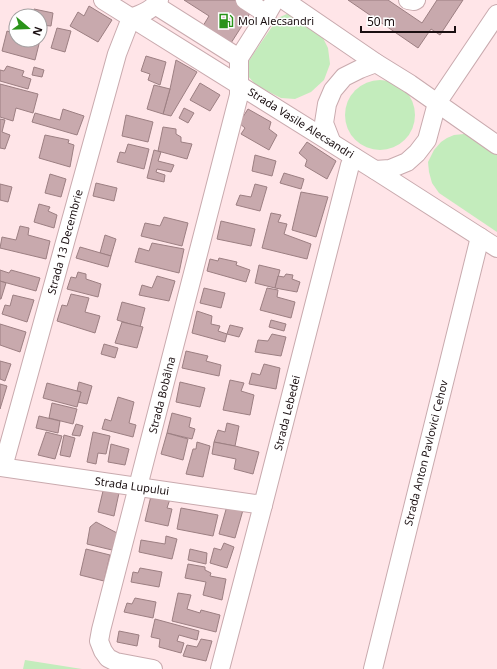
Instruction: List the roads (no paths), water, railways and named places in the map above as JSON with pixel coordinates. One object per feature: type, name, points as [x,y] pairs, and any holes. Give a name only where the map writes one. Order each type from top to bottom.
[{"type":"street","name":"Strada Vasile Alecsandri","points":[[103,0],[331,142],[497,248]]},
{"type":"street","points":[[131,18],[149,10],[157,2],[239,58],[271,7],[245,0]]},
{"type":"street","points":[[284,0],[376,63],[410,84],[497,145]]},
{"type":"street","points":[[408,0],[416,0]]},
{"type":"street","points":[[375,170],[390,168],[407,162],[417,153],[427,140],[437,103],[497,14]]},
{"type":"street","name":"Strada 13 Decembrie","points":[[1,467],[117,54],[131,18]]},
{"type":"street","name":"Strada Bobâlna","points":[[153,669],[116,662],[108,658],[102,651],[99,641],[239,95],[239,58]]},
{"type":"street","points":[[331,142],[324,123],[327,104],[333,90],[344,77],[376,63]]},
{"type":"street","name":"Strada Lebedei","points":[[220,669],[350,165],[354,157]]},
{"type":"street","name":"Strada Anton Pavlovici Cehov","points":[[372,669],[480,237]]},
{"type":"street","name":"Strada Lupului","points":[[1,467],[263,505]]},
{"type":"place","name":"Mol Alecsandri","points":[[226,21]]}]
